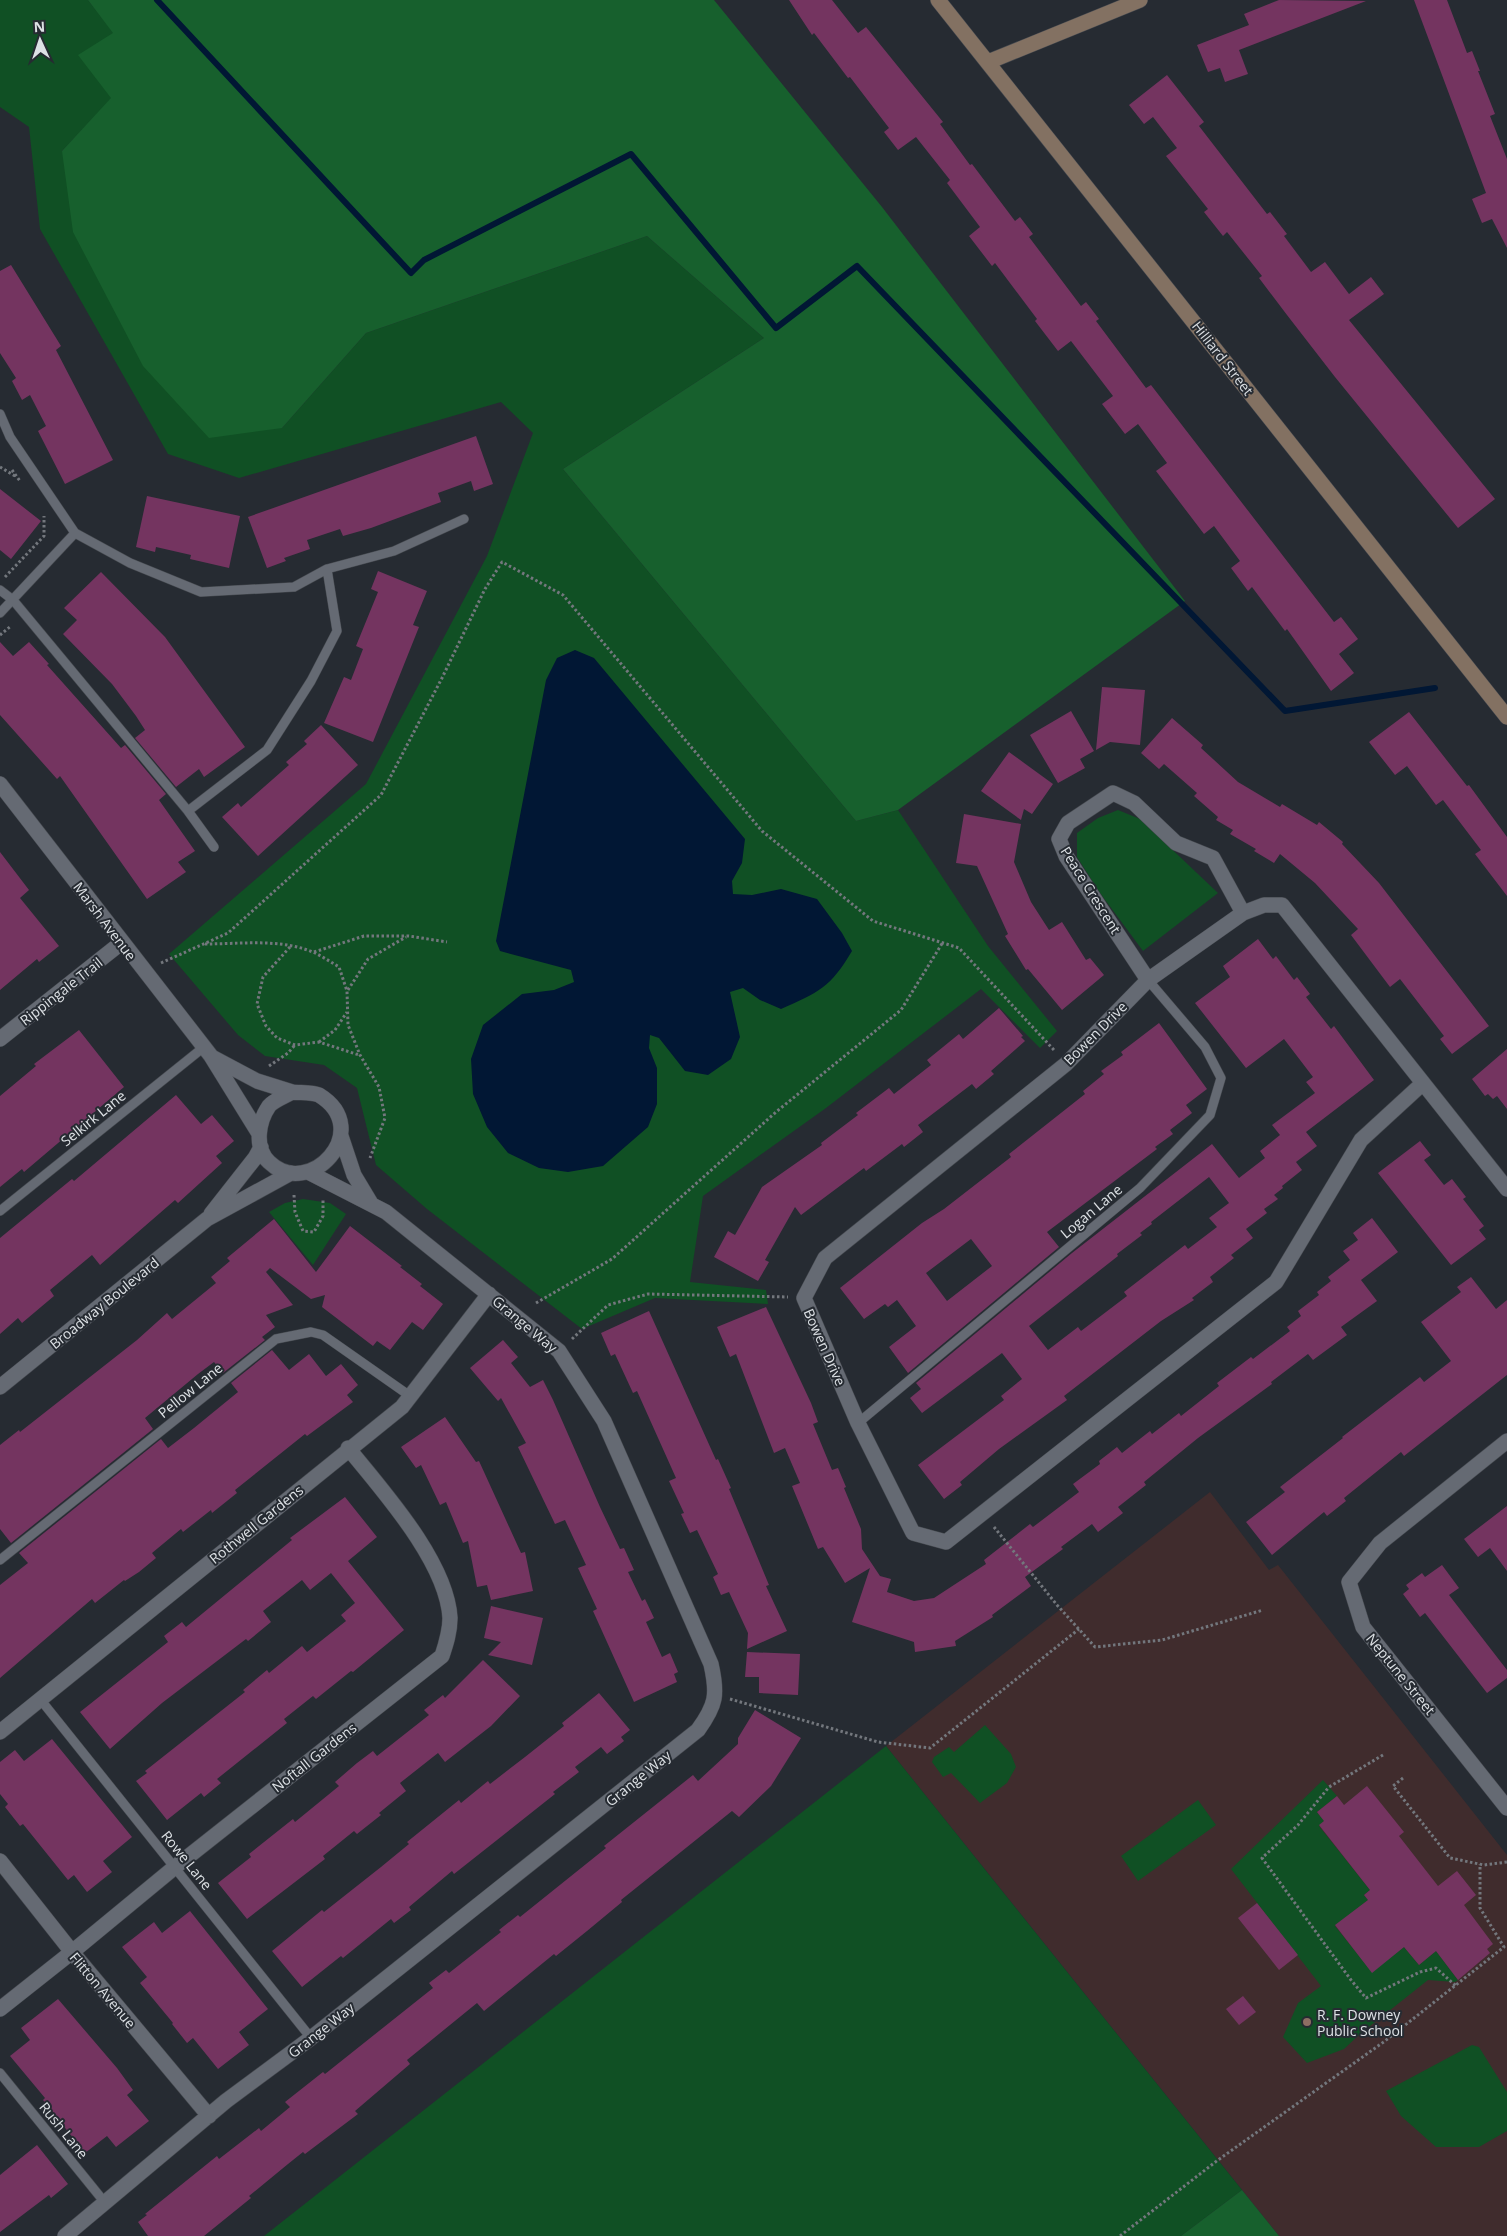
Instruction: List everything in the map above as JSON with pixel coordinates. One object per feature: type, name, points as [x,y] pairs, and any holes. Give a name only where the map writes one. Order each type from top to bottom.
[{"type":"street","name":"Hilliard Street","points":[[938,0],[1507,717]]},
{"type":"street","points":[[988,62],[1140,0]]},
{"type":"street","name":"Marsh Avenue","points":[[0,784],[121,943],[207,1051],[258,1132]]},
{"type":"street","name":"Peace Crescent","points":[[1148,980],[1066,856],[1060,839],[1068,823],[1113,793],[1134,803],[1176,843],[1213,858],[1243,913]]},
{"type":"street","name":"Bowen Drive","points":[[1422,1084],[1360,1140],[1276,1282],[946,1542],[912,1533],[858,1423],[804,1298],[824,1258],[1066,1064],[1148,980],[1243,913],[1264,905],[1282,905],[1507,1189]]},
{"type":"street","name":"Rippingale Trail","points":[[0,1039],[121,943]]},
{"type":"street","name":"Marsh Avenue","points":[[207,1051],[257,1081],[292,1092]]},
{"type":"street","points":[[292,1092],[318,1094],[336,1112],[341,1136],[330,1159],[308,1172],[291,1173],[273,1166],[264,1158],[258,1132],[270,1105],[292,1092]]},
{"type":"street","name":"Grange Way","points":[[341,1136],[354,1175],[373,1206]]},
{"type":"street","name":"Broadway Boulevard","points":[[207,1219],[256,1158],[261,1147]]},
{"type":"street","name":"Grange Way","points":[[65,2236],[106,2204],[226,2101],[311,2038],[698,1730],[712,1711],[715,1695],[711,1664],[604,1421],[559,1351],[386,1212],[308,1172]]},
{"type":"street","name":"Broadway Boulevard","points":[[0,1387],[207,1219],[291,1173]]},
{"type":"street","name":"Rothwell Gardens","points":[[0,1732],[348,1448],[402,1407],[489,1294]]},
{"type":"street","name":"Neptune Street","points":[[1507,1440],[1380,1543],[1349,1582],[1363,1627],[1507,1808]]},
{"type":"street","name":"Noftall Gardens","points":[[0,2008],[442,1656],[448,1636],[450,1618],[446,1595],[430,1560],[400,1511],[348,1448]]},
{"type":"street","name":"Flitton Avenue","points":[[0,1861],[72,1952],[209,2116]]},
{"type":"lane","points":[[0,414],[10,437],[74,533],[130,563],[201,592],[294,587],[328,569],[394,551],[464,519]]},
{"type":"lane","points":[[0,613],[74,533]]},
{"type":"lane","points":[[188,811],[267,750],[311,681],[337,631],[328,569]]},
{"type":"lane","points":[[0,590],[13,600],[188,811],[214,847]]},
{"type":"lane","name":"Logan Lane","points":[[858,1423],[1140,1188],[1210,1115],[1221,1078],[1205,1046],[1148,980]]},
{"type":"lane","name":"Selkirk Lane","points":[[0,1211],[207,1051]]},
{"type":"lane","name":"Pellow Lane","points":[[0,1560],[276,1339],[311,1332],[323,1335],[410,1396]]},
{"type":"lane","name":"Rowe Lane","points":[[40,1699],[311,2038]]},
{"type":"lane","name":"Rush Lane","points":[[0,2073],[106,2204]]},
{"type":"path","points":[[0,466],[15,476],[21,483]]},
{"type":"path","points":[[12,469],[15,476]]},
{"type":"path","points":[[0,582],[44,536],[44,510]]},
{"type":"path","points":[[142,970],[228,933],[381,795],[485,590],[502,562],[563,595],[762,831],[873,921],[960,948],[1066,1064]]},
{"type":"path","points":[[313,952],[364,936],[408,936],[447,942]]},
{"type":"path","points":[[347,991],[368,959],[408,936]]},
{"type":"path","points":[[536,1302],[612,1259],[776,1112],[901,1010],[943,942]]},
{"type":"path","points":[[202,944],[264,943],[290,946],[313,952],[339,967],[347,991],[348,1026],[360,1055],[379,1087],[385,1118],[370,1158]]},
{"type":"path","points":[[290,946],[263,977],[257,1004],[266,1026],[277,1038],[295,1044],[319,1042],[360,1055]]},
{"type":"path","points":[[319,1042],[335,1030],[348,1012]]},
{"type":"path","points":[[267,1067],[288,1053],[295,1044]]},
{"type":"path","points":[[294,1195],[296,1212],[303,1231],[314,1232],[323,1216],[323,1198]]},
{"type":"path","points":[[559,1351],[608,1305],[648,1294],[804,1298]]},
{"type":"path","points":[[983,1513],[1057,1606],[1095,1647],[1162,1640],[1263,1610]]},
{"type":"path","points":[[715,1695],[878,1742],[930,1748],[1079,1629]]},
{"type":"path","points":[[1383,1755],[1329,1787],[1298,1826],[1262,1858],[1366,1998],[1420,1972],[1436,1968],[1456,1986]]},
{"type":"path","points":[[1403,1778],[1393,1786],[1450,1858],[1480,1864],[1507,1862]]},
{"type":"path","points":[[1120,2236],[1218,2160],[1385,2042],[1504,1947],[1480,1908],[1480,1864]]},
{"type":"shaded area","name":"R. F. Downey Public School","points":[[1210,1492],[1269,1570],[1278,1565],[1507,1855],[1507,2236],[1279,2236],[886,1746]]},
{"type":"green space","points":[[0,0],[88,0],[114,33],[112,98],[62,151],[282,428],[366,333],[647,236],[764,338],[563,469],[856,821],[898,810],[988,946],[1057,1031],[1040,1048],[981,989],[826,1108],[703,1196],[690,1282],[766,1290],[768,1304],[655,1298],[582,1329],[427,1209],[376,1165],[357,1088],[324,1065],[265,1056],[238,1035],[169,954],[366,784],[487,556],[533,433],[501,402],[239,478],[168,454],[40,229],[29,127],[0,107]]},
{"type":"green space","points":[[88,0],[714,0],[882,207],[1185,601],[898,810],[856,821],[563,469],[764,338],[647,236],[366,333],[282,428],[209,438],[143,366],[73,232],[62,151],[111,98],[78,55],[113,33]]},
{"type":"green space","points":[[1118,810],[1140,819],[1218,893],[1143,951],[1100,893],[1077,857],[1077,833],[1098,818]]},
{"type":"green space","points":[[303,1199],[330,1203],[346,1214],[313,1265],[269,1212],[285,1203]]},
{"type":"green space","points":[[985,1725],[1011,1754],[1016,1767],[1007,1783],[980,1803],[951,1773],[943,1777],[932,1762],[934,1757],[949,1747],[954,1752]]},
{"type":"green space","points":[[886,1746],[1242,2190],[1181,2236],[264,2236]]},
{"type":"green space","points":[[1323,1780],[1337,1796],[1317,1812],[1324,1821],[1319,1826],[1370,1890],[1364,1895],[1368,1900],[1335,1926],[1372,1972],[1404,1947],[1419,1965],[1436,1951],[1458,1980],[1455,1982],[1428,1980],[1344,2049],[1307,2063],[1283,2037],[1298,2003],[1321,1986],[1231,1869]]},
{"type":"green space","points":[[1198,1800],[1216,1825],[1138,1881],[1121,1856]]},
{"type":"green space","points":[[1472,2045],[1479,2047],[1507,2092],[1507,2131],[1479,2147],[1436,2147],[1401,2116],[1386,2091]]},
{"type":"green space","points":[[1242,2190],[1279,2236],[1181,2236]]},
{"type":"water","points":[[575,650],[594,658],[745,839],[742,863],[732,881],[733,894],[752,895],[781,889],[817,899],[842,933],[852,951],[837,973],[822,988],[781,1009],[760,1000],[743,988],[730,992],[740,1037],[731,1059],[708,1075],[685,1071],[659,1038],[650,1035],[649,1048],[657,1068],[657,1104],[648,1127],[603,1166],[568,1172],[539,1168],[508,1153],[487,1127],[473,1094],[471,1059],[483,1025],[522,994],[554,990],[574,982],[571,970],[500,951],[496,941],[546,680],[557,658]]},
{"type":"building","points":[[789,0],[832,0],[858,33],[866,27],[943,122],[940,124],[1015,221],[1020,217],[1033,234],[1029,237],[1081,306],[1086,302],[1099,319],[1096,321],[1146,388],[1151,385],[1334,622],[1341,617],[1358,639],[1339,654],[1354,673],[1331,691],[1287,629],[1285,631],[1252,587],[1248,591],[1231,568],[1240,561],[1214,526],[1204,534],[1156,471],[1167,463],[1138,424],[1125,434],[1102,404],[1113,396],[1071,341],[1058,351],[1035,321],[1037,319],[995,263],[992,266],[969,236],[980,227],[947,183],[950,180],[916,137],[898,150],[884,132],[889,128],[814,33],[812,35]]},
{"type":"building","points":[[1279,0],[1366,1],[1239,50],[1248,74],[1225,82],[1220,68],[1208,72],[1197,45],[1249,25],[1244,14]]},
{"type":"building","points":[[1414,0],[1447,0],[1467,53],[1472,51],[1480,71],[1478,71],[1495,114],[1490,116],[1507,159],[1507,248],[1492,219],[1482,223],[1472,199],[1486,193]]},
{"type":"building","points":[[1167,75],[1204,122],[1199,126],[1267,214],[1270,212],[1287,234],[1284,236],[1311,272],[1325,262],[1349,294],[1371,277],[1384,294],[1349,320],[1495,499],[1458,528],[1335,377],[1259,278],[1262,276],[1227,232],[1223,236],[1204,212],[1208,209],[1166,156],[1177,148],[1153,117],[1144,124],[1129,105]]},
{"type":"building","points":[[11,265],[61,346],[56,350],[113,460],[65,484],[38,431],[46,426],[30,395],[22,400],[12,381],[16,378],[0,353],[0,271]]},
{"type":"building","points":[[476,436],[493,484],[474,491],[471,481],[438,493],[441,502],[371,528],[343,536],[340,529],[307,540],[310,549],[284,558],[286,561],[267,568],[248,517]]},
{"type":"building","points":[[0,489],[41,521],[11,559],[0,550]]},
{"type":"building","points":[[147,496],[240,516],[229,568],[190,559],[191,555],[156,547],[155,552],[136,547]]},
{"type":"building","points":[[378,571],[427,591],[413,625],[419,627],[373,742],[324,723],[344,677],[351,680],[363,649],[356,646],[378,592],[371,589]]},
{"type":"building","points":[[101,572],[165,637],[245,747],[204,777],[199,769],[176,787],[135,738],[145,730],[136,716],[112,684],[63,634],[77,620],[64,608]]},
{"type":"building","points":[[0,642],[13,656],[29,642],[121,748],[125,745],[166,794],[159,800],[195,851],[178,862],[186,872],[147,899],[60,776],[57,779],[0,715]]},
{"type":"building","points":[[1102,687],[1145,690],[1140,745],[1110,742],[1096,750]]},
{"type":"building","points":[[1071,711],[1094,751],[1080,759],[1085,768],[1058,783],[1030,735]]},
{"type":"building","points":[[1409,712],[1467,786],[1469,785],[1507,837],[1507,896],[1475,854],[1481,850],[1443,800],[1436,805],[1407,766],[1395,775],[1369,742]]},
{"type":"building","points":[[1172,718],[1203,745],[1201,748],[1238,782],[1280,807],[1282,804],[1317,825],[1319,822],[1343,842],[1342,844],[1379,883],[1489,1026],[1452,1054],[1440,1039],[1444,1036],[1400,979],[1390,987],[1351,935],[1358,929],[1315,883],[1280,854],[1274,863],[1254,851],[1256,849],[1230,834],[1233,830],[1216,820],[1218,817],[1194,796],[1197,793],[1164,764],[1159,769],[1141,753]]},
{"type":"building","points":[[321,725],[358,765],[258,856],[222,817],[238,803],[241,807],[289,765],[286,762],[307,744],[304,741]]},
{"type":"building","points":[[1009,752],[1053,784],[1032,814],[1024,809],[1021,820],[981,791]]},
{"type":"building","points":[[964,814],[1021,824],[1014,862],[1031,902],[1049,930],[1062,922],[1086,960],[1090,958],[1104,975],[1062,1010],[1028,969],[1026,970],[1005,936],[1008,934],[977,866],[956,863]]},
{"type":"building","points":[[0,852],[29,890],[20,898],[59,946],[39,962],[37,959],[0,990]]},
{"type":"building","points":[[1258,939],[1273,959],[1276,956],[1294,980],[1297,977],[1310,994],[1306,997],[1331,1029],[1334,1026],[1374,1080],[1306,1132],[1317,1146],[1296,1162],[1302,1170],[1274,1195],[1278,1199],[1264,1209],[1267,1213],[1246,1229],[1253,1238],[1231,1255],[1234,1258],[1210,1277],[1213,1282],[1192,1298],[1194,1300],[1161,1321],[1064,1396],[1067,1400],[999,1449],[960,1482],[962,1485],[944,1499],[918,1465],[1004,1400],[1001,1396],[1022,1379],[1002,1353],[922,1413],[910,1398],[921,1389],[916,1383],[1072,1253],[1212,1144],[1239,1178],[1265,1158],[1260,1151],[1280,1135],[1272,1125],[1315,1093],[1306,1082],[1313,1077],[1284,1039],[1246,1068],[1195,1003],[1230,977],[1223,966]],"holes":[[[1209,1177],[1229,1203],[1209,1218],[1217,1227],[1188,1249],[1185,1245],[1124,1292],[1127,1296],[1081,1331],[1078,1327],[1048,1350],[1029,1326],[1118,1256],[1117,1254],[1142,1235],[1140,1233],[1152,1224],[1151,1222]]]},
{"type":"building","points":[[999,1008],[1023,1036],[1021,1037],[1025,1041],[991,1071],[994,1074],[976,1089],[972,1084],[918,1125],[923,1132],[904,1147],[902,1144],[866,1171],[864,1168],[801,1215],[795,1207],[765,1260],[769,1262],[758,1281],[714,1257],[728,1231],[735,1235],[762,1187],[822,1145],[821,1143],[858,1115],[856,1113],[889,1088],[894,1094],[931,1065],[927,1060],[959,1034],[963,1039]]},
{"type":"building","points":[[1159,1023],[1207,1089],[1186,1105],[1192,1113],[1170,1130],[1173,1134],[1155,1147],[1157,1149],[1047,1232],[1059,1247],[908,1373],[889,1347],[916,1326],[897,1300],[888,1307],[885,1304],[864,1319],[840,1288],[922,1223],[944,1209],[1011,1157],[1009,1154],[1085,1094],[1083,1091],[1104,1074],[1101,1071],[1123,1055],[1121,1052]],"holes":[[[971,1239],[992,1266],[947,1301],[926,1273]]]},
{"type":"building","points":[[79,1030],[124,1087],[24,1172],[22,1169],[0,1187],[0,1096],[36,1066],[34,1064]]},
{"type":"building","points":[[1507,1049],[1507,1109],[1497,1096],[1493,1099],[1488,1094],[1485,1096],[1472,1079]]},
{"type":"building","points":[[176,1095],[201,1124],[212,1115],[234,1141],[216,1156],[222,1163],[178,1203],[175,1200],[100,1265],[92,1255],[50,1290],[54,1296],[22,1323],[18,1318],[0,1334],[0,1238],[72,1179],[74,1181]]},
{"type":"building","points":[[1420,1141],[1431,1155],[1424,1160],[1444,1185],[1452,1179],[1466,1197],[1463,1199],[1484,1226],[1479,1230],[1486,1239],[1451,1265],[1378,1173]]},
{"type":"building","points":[[1372,1218],[1398,1252],[1361,1280],[1377,1301],[1341,1327],[1347,1335],[1313,1360],[1308,1354],[1271,1382],[1272,1384],[1198,1438],[1144,1482],[1146,1485],[1118,1507],[1123,1513],[1098,1532],[1092,1524],[1061,1547],[1063,1549],[1025,1577],[1031,1586],[992,1615],[993,1617],[955,1641],[956,1646],[915,1652],[914,1642],[852,1622],[870,1568],[845,1583],[823,1547],[818,1549],[792,1486],[800,1483],[785,1448],[774,1453],[736,1354],[730,1357],[717,1327],[766,1307],[811,1403],[818,1422],[813,1424],[832,1470],[838,1468],[846,1487],[844,1488],[861,1529],[862,1549],[880,1576],[891,1579],[887,1592],[914,1601],[934,1598],[986,1564],[984,1560],[1030,1524],[1033,1527],[1079,1492],[1073,1484],[1100,1464],[1099,1461],[1117,1447],[1122,1453],[1150,1431],[1152,1434],[1179,1413],[1181,1416],[1219,1386],[1217,1383],[1290,1331],[1287,1327],[1301,1316],[1298,1311],[1319,1295],[1317,1292],[1331,1281],[1328,1277],[1350,1260],[1343,1251],[1358,1240],[1353,1233]]},
{"type":"building","points":[[274,1219],[316,1272],[350,1226],[402,1266],[400,1267],[422,1284],[420,1286],[443,1304],[423,1330],[412,1322],[390,1350],[377,1341],[373,1346],[322,1307],[325,1295],[311,1299],[270,1268],[266,1272],[293,1305],[266,1315],[275,1327],[262,1337],[265,1340],[223,1373],[214,1362],[198,1374],[145,1418],[153,1429],[11,1543],[0,1529],[0,1445],[19,1430],[20,1432],[137,1340],[167,1313],[172,1319],[216,1283],[211,1277],[230,1261],[227,1258]]},
{"type":"building","points":[[1471,1277],[1496,1309],[1507,1300],[1507,1375],[1404,1456],[1401,1452],[1344,1498],[1346,1501],[1327,1516],[1324,1512],[1272,1555],[1246,1522],[1285,1492],[1280,1487],[1342,1437],[1420,1377],[1424,1382],[1451,1361],[1421,1322],[1461,1292],[1457,1287]]},
{"type":"building","points":[[649,1311],[716,1460],[718,1459],[731,1488],[729,1489],[769,1585],[766,1586],[787,1631],[747,1649],[748,1633],[729,1592],[721,1595],[713,1577],[718,1574],[697,1530],[690,1533],[681,1514],[684,1513],[669,1481],[676,1478],[637,1391],[633,1393],[615,1354],[611,1356],[601,1333]]},
{"type":"building","points":[[503,1340],[518,1357],[511,1363],[530,1387],[543,1380],[620,1549],[624,1548],[634,1570],[628,1572],[642,1601],[645,1599],[654,1618],[646,1622],[662,1657],[670,1653],[678,1672],[674,1674],[677,1682],[634,1702],[593,1611],[597,1609],[578,1568],[586,1565],[565,1520],[555,1524],[518,1447],[526,1443],[501,1398],[498,1401],[470,1368]]},
{"type":"building","points":[[272,1350],[289,1370],[309,1354],[326,1376],[341,1364],[358,1385],[347,1395],[353,1402],[307,1436],[305,1434],[235,1490],[237,1493],[212,1513],[211,1510],[183,1532],[181,1529],[152,1553],[156,1558],[139,1572],[124,1580],[95,1603],[92,1599],[0,1678],[0,1585],[28,1563],[19,1553],[161,1439],[168,1448],[194,1428],[238,1392],[231,1383]]},
{"type":"building","points":[[445,1417],[476,1462],[479,1461],[521,1553],[525,1552],[533,1591],[491,1600],[487,1585],[477,1587],[468,1541],[463,1543],[446,1502],[440,1505],[421,1465],[416,1468],[401,1447]]},
{"type":"building","points":[[345,1497],[377,1537],[348,1561],[404,1630],[353,1672],[351,1671],[316,1699],[313,1696],[284,1719],[287,1723],[217,1779],[221,1783],[204,1797],[201,1793],[167,1820],[136,1781],[147,1773],[145,1771],[245,1692],[243,1690],[267,1670],[269,1673],[302,1646],[307,1652],[346,1621],[341,1615],[355,1603],[331,1573],[310,1590],[302,1580],[263,1611],[271,1622],[248,1641],[246,1639],[162,1703],[110,1749],[80,1712],[168,1642],[164,1636],[182,1622],[186,1627],[292,1540],[290,1538]]},
{"type":"building","points":[[1507,1506],[1507,1571],[1490,1548],[1478,1557],[1464,1539]]},
{"type":"building","points":[[1442,1565],[1459,1588],[1449,1595],[1507,1670],[1507,1678],[1487,1693],[1425,1613],[1420,1617],[1403,1594],[1409,1589],[1406,1585],[1422,1573],[1425,1577]]},
{"type":"building","points":[[491,1606],[543,1618],[532,1665],[488,1655],[501,1642],[484,1638]]},
{"type":"building","points":[[747,1652],[800,1654],[798,1695],[759,1693],[759,1677],[745,1677]]},
{"type":"building","points":[[483,1660],[520,1696],[491,1726],[445,1762],[438,1753],[400,1783],[406,1791],[379,1813],[381,1815],[357,1834],[354,1831],[323,1856],[325,1859],[247,1919],[218,1883],[251,1857],[249,1854],[293,1819],[295,1822],[339,1786],[335,1782],[357,1763],[373,1751],[377,1756],[429,1715],[424,1710],[443,1695],[445,1698]]},
{"type":"building","points":[[599,1693],[630,1730],[621,1737],[624,1741],[607,1754],[601,1747],[575,1767],[579,1772],[553,1792],[555,1794],[454,1874],[452,1871],[409,1907],[411,1910],[394,1923],[391,1919],[343,1958],[341,1956],[302,1987],[272,1951],[322,1910],[324,1912],[381,1867],[409,1844],[407,1842],[459,1800],[461,1803],[488,1781],[490,1784],[525,1757],[564,1726],[562,1723]]},
{"type":"building","points":[[755,1710],[801,1738],[771,1786],[739,1817],[732,1811],[621,1900],[622,1902],[556,1956],[554,1954],[484,2011],[477,2003],[407,2060],[410,2064],[355,2111],[358,2114],[305,2154],[303,2152],[204,2236],[148,2236],[138,2222],[147,2215],[145,2214],[217,2156],[219,2159],[259,2128],[261,2131],[290,2107],[285,2102],[323,2072],[325,2074],[433,1988],[429,1983],[446,1970],[449,1973],[501,1932],[499,1930],[518,1915],[520,1917],[606,1848],[604,1846],[693,1775],[698,1781],[738,1744],[738,1738]]},
{"type":"building","points":[[52,1739],[132,1837],[103,1861],[112,1872],[87,1892],[74,1875],[68,1880],[23,1824],[20,1826],[5,1807],[8,1804],[0,1794],[0,1762],[15,1750],[24,1761]]},
{"type":"building","points":[[1367,1786],[1404,1832],[1399,1836],[1438,1886],[1457,1871],[1476,1895],[1464,1905],[1493,1944],[1487,1949],[1490,1953],[1458,1980],[1436,1951],[1419,1965],[1404,1947],[1372,1973],[1335,1925],[1368,1900],[1364,1895],[1370,1890],[1319,1825],[1324,1821],[1317,1812],[1337,1796],[1344,1805]]},
{"type":"building","points":[[1257,1903],[1298,1955],[1279,1970],[1238,1918]]},
{"type":"building","points":[[190,1911],[268,2009],[239,2032],[249,2045],[218,2069],[193,2038],[187,2043],[172,2024],[140,1983],[147,1977],[122,1947],[154,1922],[162,1933]]},
{"type":"building","points":[[1243,1996],[1256,2012],[1239,2025],[1226,2009]]},
{"type":"building","points":[[58,1999],[117,2068],[133,2090],[127,2095],[149,2121],[116,2147],[107,2136],[85,2153],[43,2100],[45,2098],[10,2056],[30,2040],[21,2028]]},
{"type":"building","points":[[37,2145],[68,2184],[51,2198],[49,2195],[0,2232],[0,2175]]},
{"type":"waterway","points":[[157,0],[411,273],[424,260],[631,154],[776,328],[857,266],[1285,711],[1435,688]]},
{"type":"place","name":"R. F. Downey Public School","points":[[1307,2022]]}]
